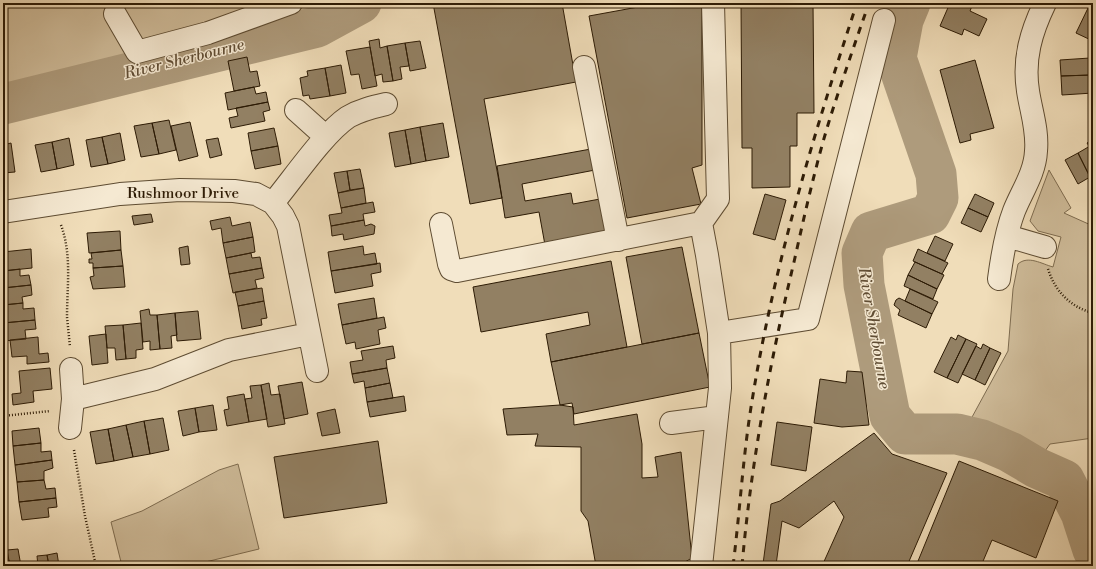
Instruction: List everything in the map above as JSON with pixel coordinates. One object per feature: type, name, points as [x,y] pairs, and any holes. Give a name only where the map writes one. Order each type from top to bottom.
[{"type":"street","points":[[115,14],[137,52],[208,33],[291,3]]},
{"type":"street","points":[[441,224],[449,264],[451,269],[457,270],[701,223],[718,199],[713,3]]},
{"type":"street","points":[[998,279],[1014,211],[1032,173],[1036,152],[1036,131],[1026,70],[1028,48],[1036,23],[1045,3]]},
{"type":"street","points":[[719,333],[808,319],[884,20]]},
{"type":"street","points":[[584,67],[618,240]]},
{"type":"street","points":[[273,203],[326,137],[348,117],[368,108],[386,104]]},
{"type":"street","points":[[296,110],[326,137]]},
{"type":"street","name":"Rushmoor Drive","points":[[3,212],[120,194],[180,190],[234,191],[256,194],[273,203],[284,216],[288,226],[317,371]]},
{"type":"street","points":[[701,223],[719,333],[720,388],[701,566]]},
{"type":"street","points":[[1007,236],[1045,247]]},
{"type":"street","points":[[72,369],[72,412],[229,350],[309,334]]},
{"type":"street","points":[[671,423],[717,417]]},
{"type":"path","points":[[52,204],[64,235],[69,278],[67,316],[72,369]]},
{"type":"path","points":[[1045,247],[1047,265],[1053,283],[1065,298],[1085,311],[1093,312]]},
{"type":"path","points":[[3,416],[72,412],[85,516],[96,566]]},
{"type":"shaded area","points":[[3,3],[343,3],[314,18],[5,100],[3,99]]},
{"type":"shaded area","points":[[1049,170],[1071,208],[1064,213],[1093,226],[1093,438],[1050,444],[1037,462],[1005,443],[965,430],[1008,351],[1013,289],[1018,264],[1022,261],[1031,260],[1053,267],[1061,237],[1038,231],[1030,221]]},
{"type":"shaded area","points":[[238,464],[259,549],[189,566],[122,566],[111,522],[142,511],[219,470]]},
{"type":"building","points":[[433,3],[562,3],[576,82],[484,99],[502,198],[470,204]]},
{"type":"building","points":[[660,3],[702,3],[702,165],[692,168],[701,204],[627,218],[589,16]]},
{"type":"building","points":[[741,3],[813,3],[814,113],[797,113],[797,146],[790,146],[790,187],[752,188],[752,148],[742,148]]},
{"type":"building","points":[[950,3],[964,3],[972,6],[970,11],[987,19],[979,36],[964,29],[962,35],[940,26]]},
{"type":"building","points":[[1089,6],[1093,8],[1093,41],[1076,33]]},
{"type":"building","points":[[379,39],[380,48],[387,46],[393,81],[383,82],[382,74],[375,76],[369,41]]},
{"type":"building","points":[[420,41],[426,68],[410,71],[405,43]]},
{"type":"building","points":[[405,43],[409,66],[400,67],[402,79],[393,81],[387,46]]},
{"type":"building","points":[[370,47],[377,86],[362,89],[359,74],[351,75],[346,51]]},
{"type":"building","points":[[247,57],[250,72],[257,71],[260,86],[234,91],[228,61]]},
{"type":"building","points":[[1090,58],[1091,75],[1061,76],[1060,60]]},
{"type":"building","points":[[975,60],[994,128],[970,134],[971,140],[960,143],[940,70]]},
{"type":"building","points":[[341,65],[346,93],[330,96],[325,68]]},
{"type":"building","points":[[325,68],[330,96],[310,99],[309,95],[303,96],[300,78],[308,76],[307,71]]},
{"type":"building","points":[[1091,75],[1093,93],[1062,95],[1061,76]]},
{"type":"building","points":[[254,87],[256,94],[266,92],[268,102],[228,110],[225,93]]},
{"type":"building","points":[[268,102],[270,110],[263,112],[265,121],[231,128],[229,118],[238,116],[236,108]]},
{"type":"building","points":[[169,120],[176,150],[159,154],[152,123]]},
{"type":"building","points":[[190,122],[198,156],[179,161],[171,126]]},
{"type":"building","points":[[152,123],[159,154],[141,157],[134,126]]},
{"type":"building","points":[[443,123],[449,157],[426,161],[420,127]]},
{"type":"building","points":[[420,127],[426,161],[411,164],[405,130]]},
{"type":"building","points":[[274,128],[278,146],[251,151],[248,133]]},
{"type":"building","points":[[405,130],[411,164],[395,167],[389,133]]},
{"type":"building","points":[[120,133],[125,160],[108,164],[102,137]]},
{"type":"building","points":[[102,137],[108,164],[91,167],[86,140]]},
{"type":"building","points":[[69,138],[74,165],[57,169],[52,142]]},
{"type":"building","points":[[218,138],[222,155],[210,158],[206,140]]},
{"type":"building","points":[[1093,139],[1093,152],[1087,143]]},
{"type":"building","points":[[52,142],[57,169],[41,172],[35,145]]},
{"type":"building","points":[[11,143],[15,172],[3,173],[3,145]]},
{"type":"building","points":[[278,146],[281,164],[255,169],[251,151]]},
{"type":"building","points":[[1090,146],[1093,152],[1093,176],[1090,177],[1078,153]]},
{"type":"building","points":[[591,149],[595,170],[522,184],[525,201],[571,193],[573,204],[600,199],[607,234],[545,245],[539,212],[505,218],[497,166]]},
{"type":"building","points":[[1078,153],[1090,177],[1078,184],[1065,160]]},
{"type":"building","points":[[360,169],[364,188],[350,190],[347,171]]},
{"type":"building","points":[[347,171],[350,190],[338,193],[334,173]]},
{"type":"building","points":[[364,188],[366,203],[341,208],[338,193]]},
{"type":"building","points":[[765,194],[786,200],[775,240],[753,234]]},
{"type":"building","points":[[975,194],[994,203],[988,217],[968,208]]},
{"type":"building","points":[[373,202],[375,212],[363,214],[364,220],[331,226],[329,215],[342,213],[341,208]]},
{"type":"building","points":[[968,208],[988,217],[981,232],[961,223]]},
{"type":"building","points":[[151,214],[153,222],[134,225],[132,216]]},
{"type":"building","points":[[230,217],[232,226],[250,222],[253,237],[223,243],[221,228],[212,230],[210,221]]},
{"type":"building","points":[[364,220],[365,226],[371,224],[375,226],[374,234],[344,240],[343,234],[332,236],[331,226]]},
{"type":"building","points":[[120,231],[121,250],[89,253],[87,233]]},
{"type":"building","points":[[3,236],[6,236],[7,248],[3,249]]},
{"type":"building","points":[[935,236],[953,244],[945,261],[927,253]]},
{"type":"building","points":[[253,237],[255,252],[226,258],[223,243]]},
{"type":"building","points":[[188,246],[190,264],[181,265],[179,248]]},
{"type":"building","points":[[363,246],[364,255],[375,253],[377,264],[331,271],[328,252]]},
{"type":"building","points":[[682,247],[699,333],[642,344],[626,257]]},
{"type":"building","points":[[31,249],[32,268],[3,271],[3,252]]},
{"type":"building","points":[[918,249],[948,263],[942,274],[913,261]]},
{"type":"building","points":[[121,250],[123,266],[93,268],[93,263],[89,263],[89,259],[92,259],[91,253]]},
{"type":"building","points":[[251,253],[252,258],[260,257],[262,268],[229,274],[226,258]]},
{"type":"building","points":[[611,261],[627,347],[551,362],[546,334],[590,325],[588,312],[481,332],[473,287]]},
{"type":"building","points":[[915,262],[944,275],[937,289],[908,275]]},
{"type":"building","points":[[380,263],[381,272],[371,274],[373,286],[335,293],[331,271]]},
{"type":"building","points":[[123,266],[125,287],[93,289],[90,277],[94,276],[93,268]]},
{"type":"building","points":[[262,268],[264,278],[255,280],[257,288],[233,293],[229,274]]},
{"type":"building","points":[[20,269],[20,276],[29,275],[31,285],[3,288],[3,271]]},
{"type":"building","points":[[908,275],[937,289],[933,299],[904,286]]},
{"type":"building","points":[[31,285],[32,295],[22,297],[23,303],[3,305],[3,288]]},
{"type":"building","points":[[262,288],[264,301],[238,306],[235,292]]},
{"type":"building","points":[[910,289],[938,302],[932,314],[905,301]]},
{"type":"building","points":[[374,298],[377,318],[342,325],[338,304]]},
{"type":"building","points":[[899,298],[932,314],[926,328],[898,315],[900,310],[894,305],[896,300]]},
{"type":"building","points":[[264,301],[267,318],[261,319],[262,325],[242,329],[238,306]]},
{"type":"building","points":[[23,303],[23,309],[34,308],[35,320],[3,323],[3,305]]},
{"type":"building","points":[[149,309],[150,315],[157,315],[160,349],[150,350],[150,341],[143,342],[140,311]]},
{"type":"building","points":[[198,311],[201,339],[177,341],[175,313]]},
{"type":"building","points":[[175,313],[177,335],[171,336],[172,348],[160,349],[157,315]]},
{"type":"building","points":[[384,317],[386,328],[378,330],[380,344],[356,349],[355,342],[346,344],[342,325]]},
{"type":"building","points":[[35,320],[36,329],[25,330],[26,339],[3,341],[3,323]]},
{"type":"building","points":[[141,323],[143,349],[136,350],[136,358],[126,359],[123,325]]},
{"type":"building","points":[[123,325],[126,359],[116,360],[115,348],[107,348],[105,326]]},
{"type":"building","points":[[699,333],[710,387],[574,414],[572,403],[560,405],[551,362]]},
{"type":"building","points":[[106,334],[108,363],[92,365],[89,336]]},
{"type":"building","points":[[958,335],[966,339],[947,378],[934,372],[951,337],[956,340]]},
{"type":"building","points":[[38,337],[39,354],[48,353],[49,362],[27,364],[27,356],[12,357],[10,340]]},
{"type":"building","points":[[966,339],[977,344],[958,383],[947,378]]},
{"type":"building","points":[[983,344],[990,348],[975,380],[962,374],[976,346],[981,349]]},
{"type":"building","points":[[393,346],[395,358],[386,360],[387,368],[352,374],[350,362],[363,360],[361,351]]},
{"type":"building","points":[[990,348],[1001,353],[985,385],[975,380]]},
{"type":"building","points":[[50,368],[52,389],[33,391],[34,402],[13,405],[12,394],[21,393],[19,371]]},
{"type":"building","points":[[387,368],[390,383],[365,388],[364,381],[354,383],[352,374]]},
{"type":"building","points":[[847,371],[862,372],[869,425],[842,427],[814,423],[820,379],[846,383]]},
{"type":"building","points":[[302,382],[308,414],[284,419],[278,386]]},
{"type":"building","points":[[269,383],[271,395],[280,394],[285,424],[268,427],[261,385]]},
{"type":"building","points":[[390,383],[393,398],[367,402],[365,388]]},
{"type":"building","points":[[261,385],[267,419],[249,422],[245,399],[252,398],[250,386]]},
{"type":"building","points":[[244,394],[249,422],[227,426],[224,410],[229,409],[227,397]]},
{"type":"building","points":[[404,396],[406,411],[370,417],[367,402]]},
{"type":"building","points":[[213,405],[217,430],[199,432],[195,408]]},
{"type":"building","points":[[560,405],[573,407],[574,425],[637,414],[642,444],[642,478],[658,477],[655,457],[681,452],[692,558],[678,566],[596,566],[588,521],[581,511],[581,447],[535,446],[538,434],[507,435],[503,409]]},
{"type":"building","points":[[195,408],[199,432],[183,436],[178,411]]},
{"type":"building","points":[[335,409],[340,433],[322,436],[317,413]]},
{"type":"building","points":[[163,418],[169,450],[150,454],[144,421]]},
{"type":"building","points":[[144,421],[150,454],[133,457],[126,425]]},
{"type":"building","points":[[777,422],[812,427],[806,471],[771,465]]},
{"type":"building","points":[[126,425],[133,457],[114,461],[108,429]]},
{"type":"building","points":[[39,428],[41,443],[13,446],[12,431]]},
{"type":"building","points":[[108,429],[114,461],[96,464],[90,432]]},
{"type":"building","points":[[874,433],[892,454],[947,473],[907,566],[822,566],[844,517],[834,501],[799,528],[782,521],[776,565],[763,564],[771,504],[780,501]]},
{"type":"building","points":[[378,441],[387,503],[284,518],[274,457]]},
{"type":"building","points":[[41,443],[41,452],[51,451],[52,460],[15,465],[13,446]]},
{"type":"building","points":[[52,460],[53,468],[44,471],[44,480],[17,482],[15,465]]},
{"type":"building","points":[[959,461],[1058,501],[1036,558],[992,540],[981,566],[916,566]]},
{"type":"building","points":[[44,480],[46,489],[55,488],[56,498],[19,502],[17,482]]},
{"type":"building","points":[[56,498],[57,507],[48,508],[49,517],[22,520],[19,502]]},
{"type":"building","points":[[18,549],[21,566],[10,566],[7,550]]},
{"type":"building","points":[[57,553],[59,566],[49,566],[47,555]]},
{"type":"building","points":[[47,555],[49,566],[38,566],[37,556]]},
{"type":"building","points":[[9,560],[10,566],[3,566],[3,561]]},
{"type":"waterway","name":"River Sherbourne","points":[[3,104],[317,27],[361,3]]},
{"type":"waterway","name":"River Sherbourne","points":[[910,3],[903,20],[896,58],[936,174],[938,198],[930,214],[871,232],[862,253],[864,285],[890,416],[905,434],[957,434],[982,440],[1010,452],[1037,468],[1064,480],[1081,513],[1093,550]]},
{"type":"railway","points":[[733,566],[749,421],[761,350],[772,300],[811,150],[857,3]]},
{"type":"railway","points":[[742,566],[762,413],[785,300],[811,188],[826,133],[869,3]]}]
